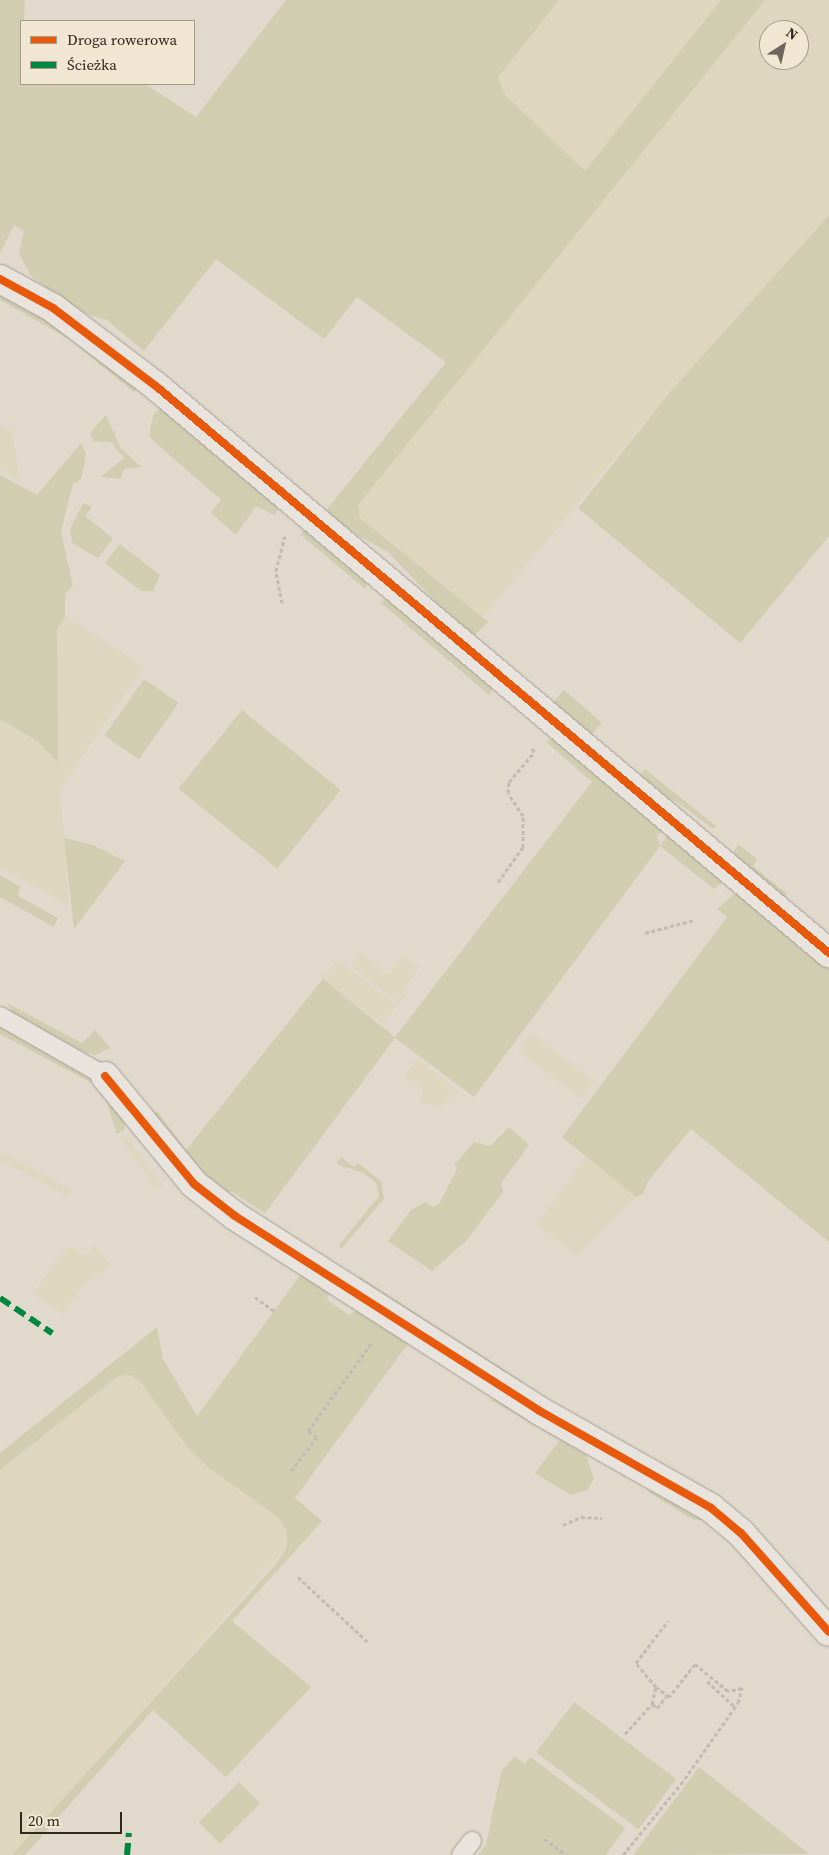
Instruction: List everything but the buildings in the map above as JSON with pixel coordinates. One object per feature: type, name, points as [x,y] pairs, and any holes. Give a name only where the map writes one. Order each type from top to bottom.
[{"type":"street","points":[[0,279],[53,308],[157,387],[829,953]]},
{"type":"street","points":[[105,1076],[194,1184],[235,1216],[538,1410],[711,1508],[741,1533],[829,1632]]},
{"type":"lane","points":[[0,1016],[105,1076]]},
{"type":"lane","points":[[461,1855],[472,1841]]},
{"type":"path","points":[[282,603],[276,571],[284,540]]},
{"type":"path","points":[[498,882],[522,847],[523,816],[508,793],[509,782],[533,748]]},
{"type":"path","points":[[645,933],[694,920]]},
{"type":"path","points":[[255,1297],[274,1311]]},
{"type":"path","points":[[291,1471],[317,1437],[308,1431],[374,1333]]},
{"type":"path","points":[[563,1525],[581,1517],[602,1518]]},
{"type":"path","points":[[298,1577],[368,1642]]},
{"type":"path","points":[[623,1855],[735,1707],[742,1688],[728,1691],[701,1664],[692,1666],[669,1697],[656,1687],[636,1663],[668,1621]]},
{"type":"path","points":[[707,1681],[735,1707]]},
{"type":"path","points":[[625,1734],[652,1704],[656,1687]]},
{"type":"path","points":[[652,1704],[659,1706],[666,1697]]},
{"type":"path","points":[[544,1839],[567,1855]]},
{"type":"shaded area","points":[[0,0],[25,0],[24,20],[20,20],[20,85],[147,85],[196,117],[286,0],[559,0],[498,77],[505,95],[585,171],[721,0],[765,0],[358,505],[360,518],[488,622],[471,639],[388,552],[334,522],[327,509],[446,362],[357,297],[324,339],[216,259],[144,351],[107,320],[79,312],[31,276],[19,254],[24,231],[14,225],[0,253]]},
{"type":"shaded area","points":[[559,0],[721,0],[586,171],[505,95],[498,77]]},
{"type":"shaded area","points":[[765,0],[829,0],[829,215],[671,391],[482,618],[473,615],[360,518],[358,505]]},
{"type":"shaded area","points":[[829,215],[829,536],[740,643],[578,508],[671,391]]},
{"type":"shaded area","points":[[0,288],[138,387],[134,392],[69,339],[0,300]]},
{"type":"shaded area","points":[[165,404],[284,503],[274,515],[256,506],[236,535],[211,513],[221,500],[149,437],[153,415]]},
{"type":"shaded area","points":[[106,415],[120,447],[141,467],[124,469],[120,479],[101,477],[124,458],[111,442],[93,441],[90,433]]},
{"type":"shaded area","points":[[0,426],[12,430],[19,480],[0,470]]},
{"type":"shaded area","points":[[81,443],[86,454],[84,466],[81,479],[73,484],[61,531],[73,586],[65,594],[65,616],[57,629],[58,762],[37,741],[0,719],[0,475],[37,495]]},
{"type":"shaded area","points":[[83,503],[92,507],[85,516],[113,538],[98,558],[72,543],[70,529]]},
{"type":"shaded area","points":[[309,523],[372,576],[365,589],[301,535],[292,547]]},
{"type":"shaded area","points":[[120,544],[160,575],[153,591],[141,591],[105,563]]},
{"type":"shaded area","points":[[392,593],[494,684],[489,695],[381,603]]},
{"type":"shaded area","points":[[65,616],[144,667],[60,788],[69,905],[0,868],[0,719],[37,741],[58,761],[57,629]]},
{"type":"shaded area","points":[[144,679],[178,703],[139,760],[104,736]]},
{"type":"shaded area","points":[[564,690],[602,723],[591,736],[553,703]]},
{"type":"shaded area","points":[[242,710],[341,790],[277,868],[178,788]]},
{"type":"shaded area","points":[[551,739],[564,739],[667,827],[657,836],[660,845],[672,830],[722,873],[723,882],[714,889],[660,846],[474,1097],[395,1038],[265,1213],[231,1191],[225,1197],[151,1120],[157,1111],[186,1150],[323,979],[395,1037],[592,782],[546,742]]},
{"type":"shaded area","points":[[645,769],[716,826],[713,829],[679,803],[647,789],[636,780]]},
{"type":"shaded area","points":[[64,838],[93,845],[125,861],[74,929]]},
{"type":"shaded area","points":[[738,844],[757,859],[753,866],[787,894],[780,901],[731,859]]},
{"type":"shaded area","points":[[0,875],[20,887],[18,896],[58,918],[54,927],[0,897]]},
{"type":"shaded area","points":[[736,893],[749,896],[829,964],[829,1242],[691,1129],[648,1181],[643,1194],[636,1197],[562,1137],[727,917],[717,909]]},
{"type":"shaded area","points":[[361,953],[389,975],[403,956],[419,968],[402,991],[406,995],[399,1003],[351,966]]},
{"type":"shaded area","points":[[337,960],[397,1005],[382,1024],[323,979]]},
{"type":"shaded area","points":[[7,1003],[82,1043],[95,1030],[110,1048],[95,1055],[83,1052],[13,1014]]},
{"type":"shaded area","points":[[0,1025],[95,1080],[127,1115],[124,1130],[117,1134],[104,1094],[92,1083],[0,1034]]},
{"type":"shaded area","points":[[531,1034],[594,1082],[581,1098],[518,1051]]},
{"type":"shaded area","points":[[417,1058],[459,1091],[440,1107],[421,1102],[423,1089],[405,1076]]},
{"type":"shaded area","points":[[509,1127],[529,1145],[501,1183],[503,1192],[466,1241],[432,1271],[388,1241],[411,1210],[425,1202],[433,1207],[439,1204],[457,1169],[455,1164],[474,1142],[490,1146]]},
{"type":"shaded area","points":[[125,1134],[162,1185],[157,1188],[120,1138]]},
{"type":"shaded area","points":[[0,1152],[72,1190],[68,1196],[0,1160]]},
{"type":"shaded area","points":[[341,1157],[354,1167],[358,1163],[381,1181],[384,1199],[341,1249],[339,1245],[379,1196],[376,1183],[362,1172],[337,1163]]},
{"type":"shaded area","points":[[586,1157],[636,1197],[577,1256],[537,1224]]},
{"type":"shaded area","points":[[72,1246],[85,1257],[94,1246],[111,1265],[82,1286],[63,1314],[33,1294],[64,1250]]},
{"type":"shaded area","points":[[304,1270],[330,1288],[327,1300],[349,1315],[361,1308],[410,1341],[295,1498],[322,1521],[232,1621],[311,1687],[226,1777],[153,1710],[25,1855],[12,1855],[277,1563],[287,1547],[287,1532],[279,1518],[209,1468],[187,1447],[140,1381],[130,1375],[118,1376],[0,1470],[0,1453],[157,1327],[163,1359],[197,1416]]},
{"type":"shaded area","points":[[359,1276],[522,1381],[518,1382],[359,1283]]},
{"type":"shaded area","points":[[130,1375],[140,1381],[187,1447],[209,1468],[279,1518],[287,1532],[287,1547],[20,1848],[12,1855],[0,1855],[0,1470],[118,1376]]},
{"type":"shaded area","points":[[497,1397],[563,1435],[561,1440],[586,1455],[594,1479],[587,1490],[571,1495],[535,1473],[560,1440],[493,1401],[486,1403]]},
{"type":"shaded area","points":[[653,1486],[735,1540],[731,1544],[704,1520],[694,1520],[648,1492]]},
{"type":"shaded area","points":[[574,1702],[676,1779],[638,1829],[536,1752]]},
{"type":"shaded area","points":[[514,1756],[525,1764],[530,1757],[625,1828],[606,1855],[478,1855],[486,1845],[501,1772]]},
{"type":"shaded area","points":[[699,1767],[789,1838],[809,1854],[633,1855]]},
{"type":"shaded area","points":[[239,1782],[260,1803],[220,1844],[199,1822]]},
{"type":"marked path","points":[[0,1298],[52,1333]]},
{"type":"marked path","points":[[127,1855],[129,1833]]},
{"type":"cycle path","points":[[0,279],[53,308],[157,387],[829,953]]},
{"type":"cycle path","points":[[105,1076],[194,1184],[235,1216],[538,1410],[711,1508],[741,1533],[829,1632]]}]
